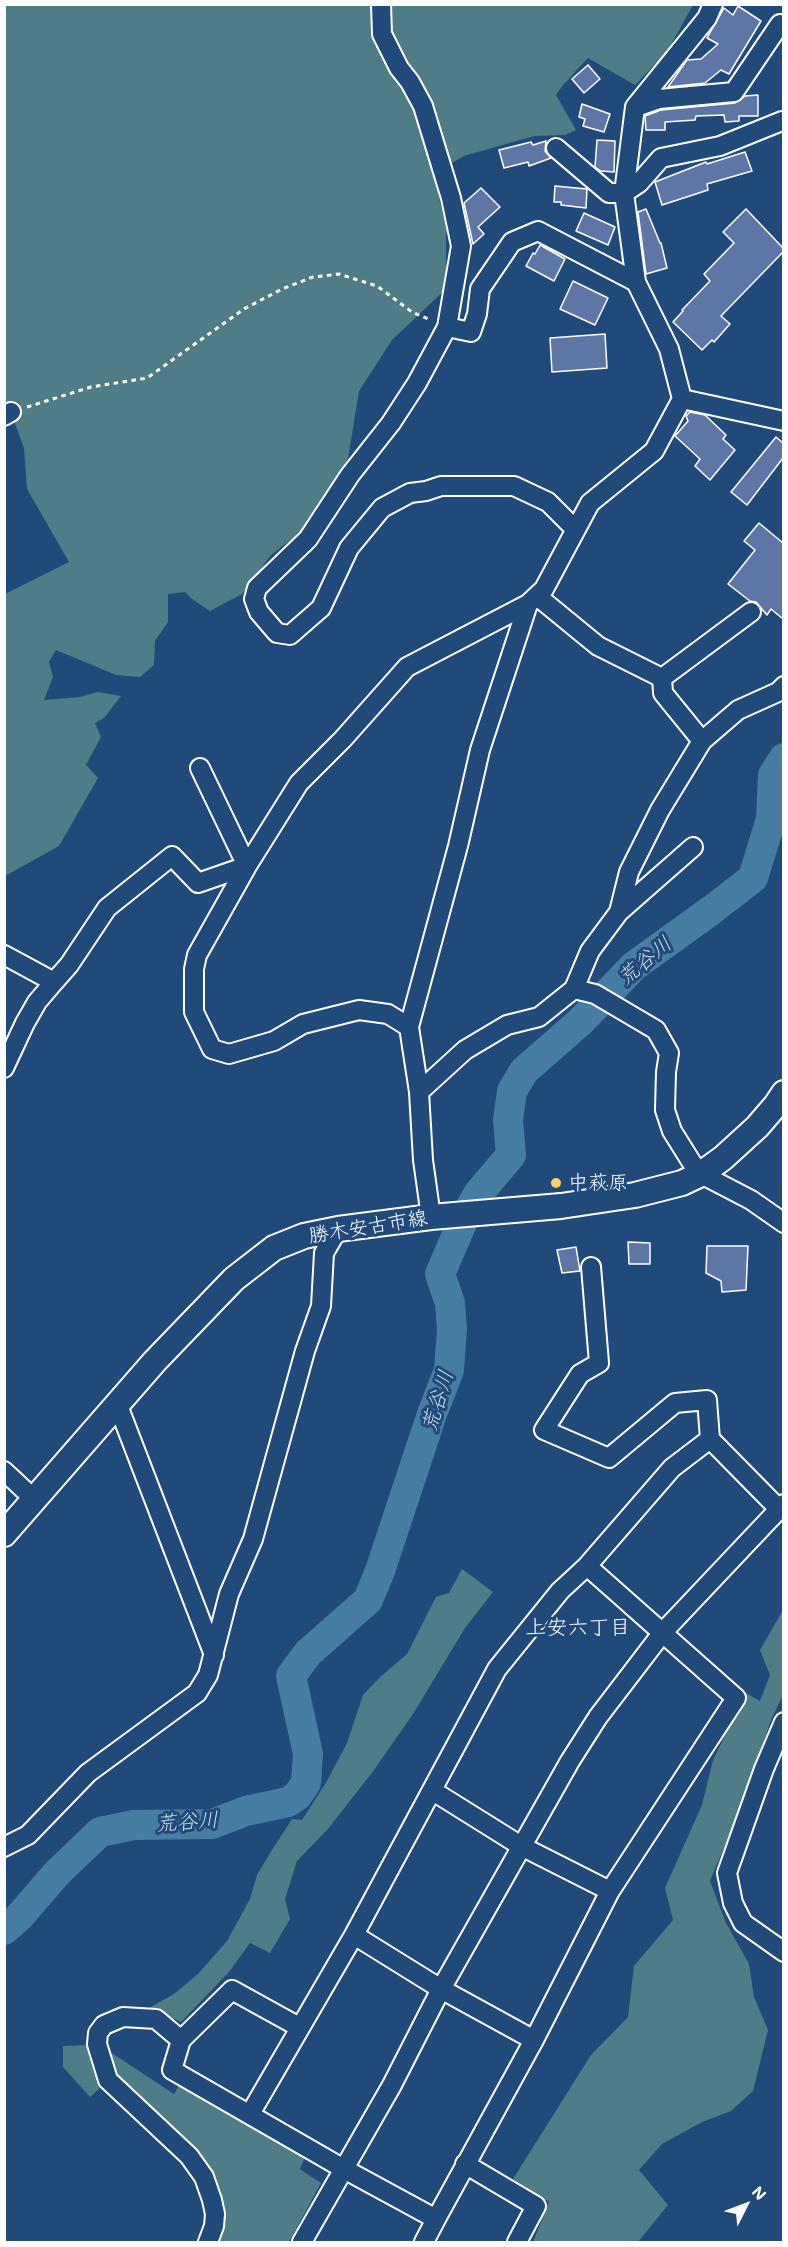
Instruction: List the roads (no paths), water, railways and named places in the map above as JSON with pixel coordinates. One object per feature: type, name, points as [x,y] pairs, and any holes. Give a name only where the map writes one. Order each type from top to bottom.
[{"type":"main road","name":"勝木安古市線","points":[[4,1534],[117,1403],[210,1303],[256,1260],[274,1248],[304,1236],[338,1229],[438,1216],[561,1206],[635,1195],[682,1183],[701,1174],[723,1158],[757,1126],[776,1105],[783,1093]]},
{"type":"street","points":[[381,4],[382,34],[399,68],[410,82],[423,106],[451,198],[461,246],[447,327],[417,383],[391,423],[350,475],[308,539],[257,588],[254,599],[259,612],[278,633],[290,635],[321,608],[348,548],[382,508],[410,494],[441,486],[513,486],[548,502],[574,529]]},
{"type":"street","points":[[409,1027],[388,1014],[359,1010],[303,1024],[274,1041],[229,1054],[212,1049],[194,1012],[194,969],[197,955],[247,866],[299,783],[343,739],[407,667],[533,600],[544,589],[574,529],[590,503],[654,451],[682,399],[669,349],[636,282],[624,193],[635,107],[707,18],[713,4]]},
{"type":"street","points":[[635,107],[659,99],[734,92],[780,24]]},
{"type":"street","points":[[556,148],[609,193],[624,193],[639,183],[661,158],[720,146],[782,121]]},
{"type":"street","points":[[447,327],[471,332],[477,314],[480,289],[512,242],[538,231],[636,282]]},
{"type":"street","points":[[682,399],[783,421]]},
{"type":"street","points":[[533,600],[598,646],[662,678]]},
{"type":"street","points":[[438,1216],[423,1160],[419,1092],[409,1027],[458,846],[480,750],[533,600]]},
{"type":"street","points":[[662,678],[751,612]]},
{"type":"street","points":[[662,678],[663,693],[702,741]]},
{"type":"street","points":[[619,912],[629,872],[660,810],[702,741],[738,710],[778,692],[783,686]]},
{"type":"street","points":[[200,768],[247,866]]},
{"type":"street","points":[[419,1092],[465,1050],[507,1026],[539,1017],[574,989],[590,951],[619,912],[693,847]]},
{"type":"street","points":[[4,1068],[25,1023],[38,1002],[69,965],[107,908],[171,856],[198,883],[247,866]]},
{"type":"street","points":[[4,955],[54,982]]},
{"type":"street","points":[[574,989],[595,994],[656,1030],[669,1053],[665,1110],[672,1131],[701,1174],[751,1200],[783,1223]]},
{"type":"street","points":[[4,1847],[28,1835],[88,1773],[196,1693],[208,1675],[229,1594],[253,1539],[305,1352],[321,1306],[324,1253],[338,1229]]},
{"type":"street","points":[[302,2242],[392,2085],[441,1989],[521,1846],[598,1717],[663,1632],[781,1506],[710,1439],[707,1400],[675,1403],[609,1458],[544,1430],[580,1374],[599,1363],[591,1267]]},
{"type":"street","points":[[117,1403],[214,1655]]},
{"type":"street","points":[[250,2114],[354,1935],[497,1669],[560,1591],[587,1566],[672,1468],[710,1439]]},
{"type":"street","points":[[4,1471],[34,1499]]},
{"type":"street","points":[[424,2242],[534,2040],[610,1891],[736,1698],[587,1566]]},
{"type":"street","points":[[783,1722],[735,1845],[727,1872],[733,1903],[743,1923],[783,1952]]},
{"type":"street","points":[[433,1791],[521,1846],[610,1891]]},
{"type":"street","points":[[354,1935],[441,1989],[534,2040]]},
{"type":"street","points":[[299,2027],[232,1990],[181,2040],[172,2070],[436,2219]]},
{"type":"street","points":[[181,2040],[156,2019],[123,2017],[104,2025],[98,2032],[97,2044],[108,2079],[189,2156],[204,2177],[213,2200],[214,2214],[214,2226],[208,2242]]},
{"type":"street","points":[[465,2164],[536,2206],[517,2242]]},
{"type":"waterway","name":"荒谷川","points":[[4,1930],[19,1917],[57,1873],[100,1832],[134,1825],[212,1824],[246,1811],[288,1802],[297,1796],[306,1783],[308,1754],[291,1676],[308,1653],[368,1600],[380,1571],[449,1370],[452,1329],[450,1303],[440,1274],[462,1223],[478,1194],[511,1155],[508,1120],[512,1091],[524,1071],[580,1022],[634,966],[753,878],[771,819],[773,775],[784,758]]},
{"type":"place","name":"中萩原","points":[[556,1183]]},
{"type":"district","name":"上安六丁目","points":[[578,1628]]}]
